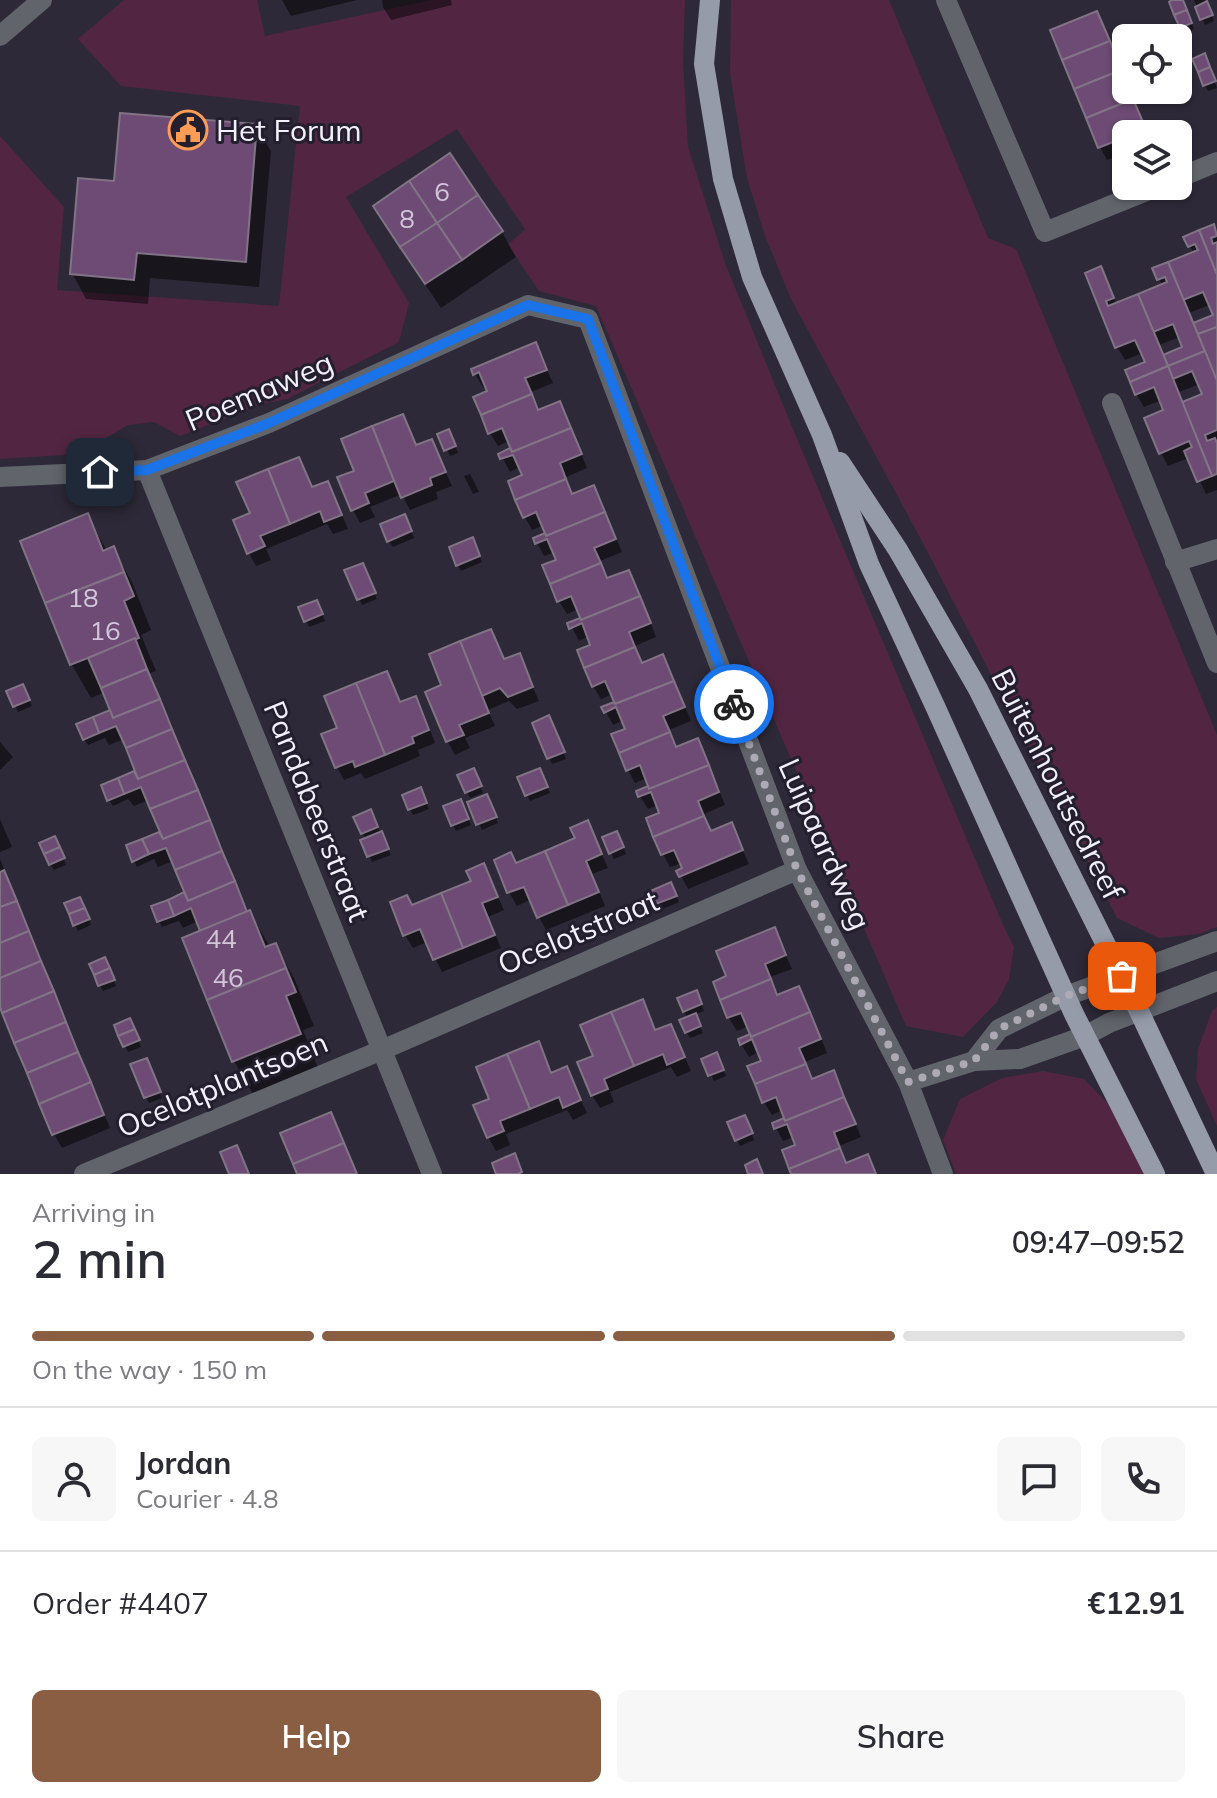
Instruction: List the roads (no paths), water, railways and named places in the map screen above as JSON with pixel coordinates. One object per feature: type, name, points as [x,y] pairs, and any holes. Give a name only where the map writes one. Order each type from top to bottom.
[{"type":"main road","name":"Buitenhoutsedreef","points":[[710,0],[704,64],[723,179],[752,277],[822,435],[869,564],[1066,996],[1155,1174]]},
{"type":"main road","name":"Buitenhoutsedreef","points":[[822,435],[898,550],[978,689],[1122,976],[1216,1174]]},
{"type":"street","points":[[0,36],[42,0]]},
{"type":"street","points":[[946,0],[1045,232],[1124,200]]},
{"type":"street","points":[[1192,172],[1217,162]]},
{"type":"street","name":"Poemaweg","points":[[0,477],[147,470],[269,423],[528,305]]},
{"type":"street","name":"Luipaardweg","points":[[528,305],[588,319],[797,870],[908,1082],[943,1174]]},
{"type":"street","points":[[1112,403],[1217,663]]},
{"type":"street","name":"Pandabeerstraat","points":[[147,470],[432,1174]]},
{"type":"street","points":[[1175,562],[1217,549]]},
{"type":"street","name":"Ocelotstraat","points":[[382,1050],[797,870]]},
{"type":"street","points":[[974,1061],[999,1029],[1066,996],[1217,941]]},
{"type":"street","points":[[908,1082],[974,1061],[1020,1059],[1085,1036],[1109,1023],[1217,981]]},
{"type":"street","name":"Ocelotplantsoen","points":[[84,1174],[382,1050]]},
{"type":"place","name":"Het Forum","points":[[188,130]]}]
